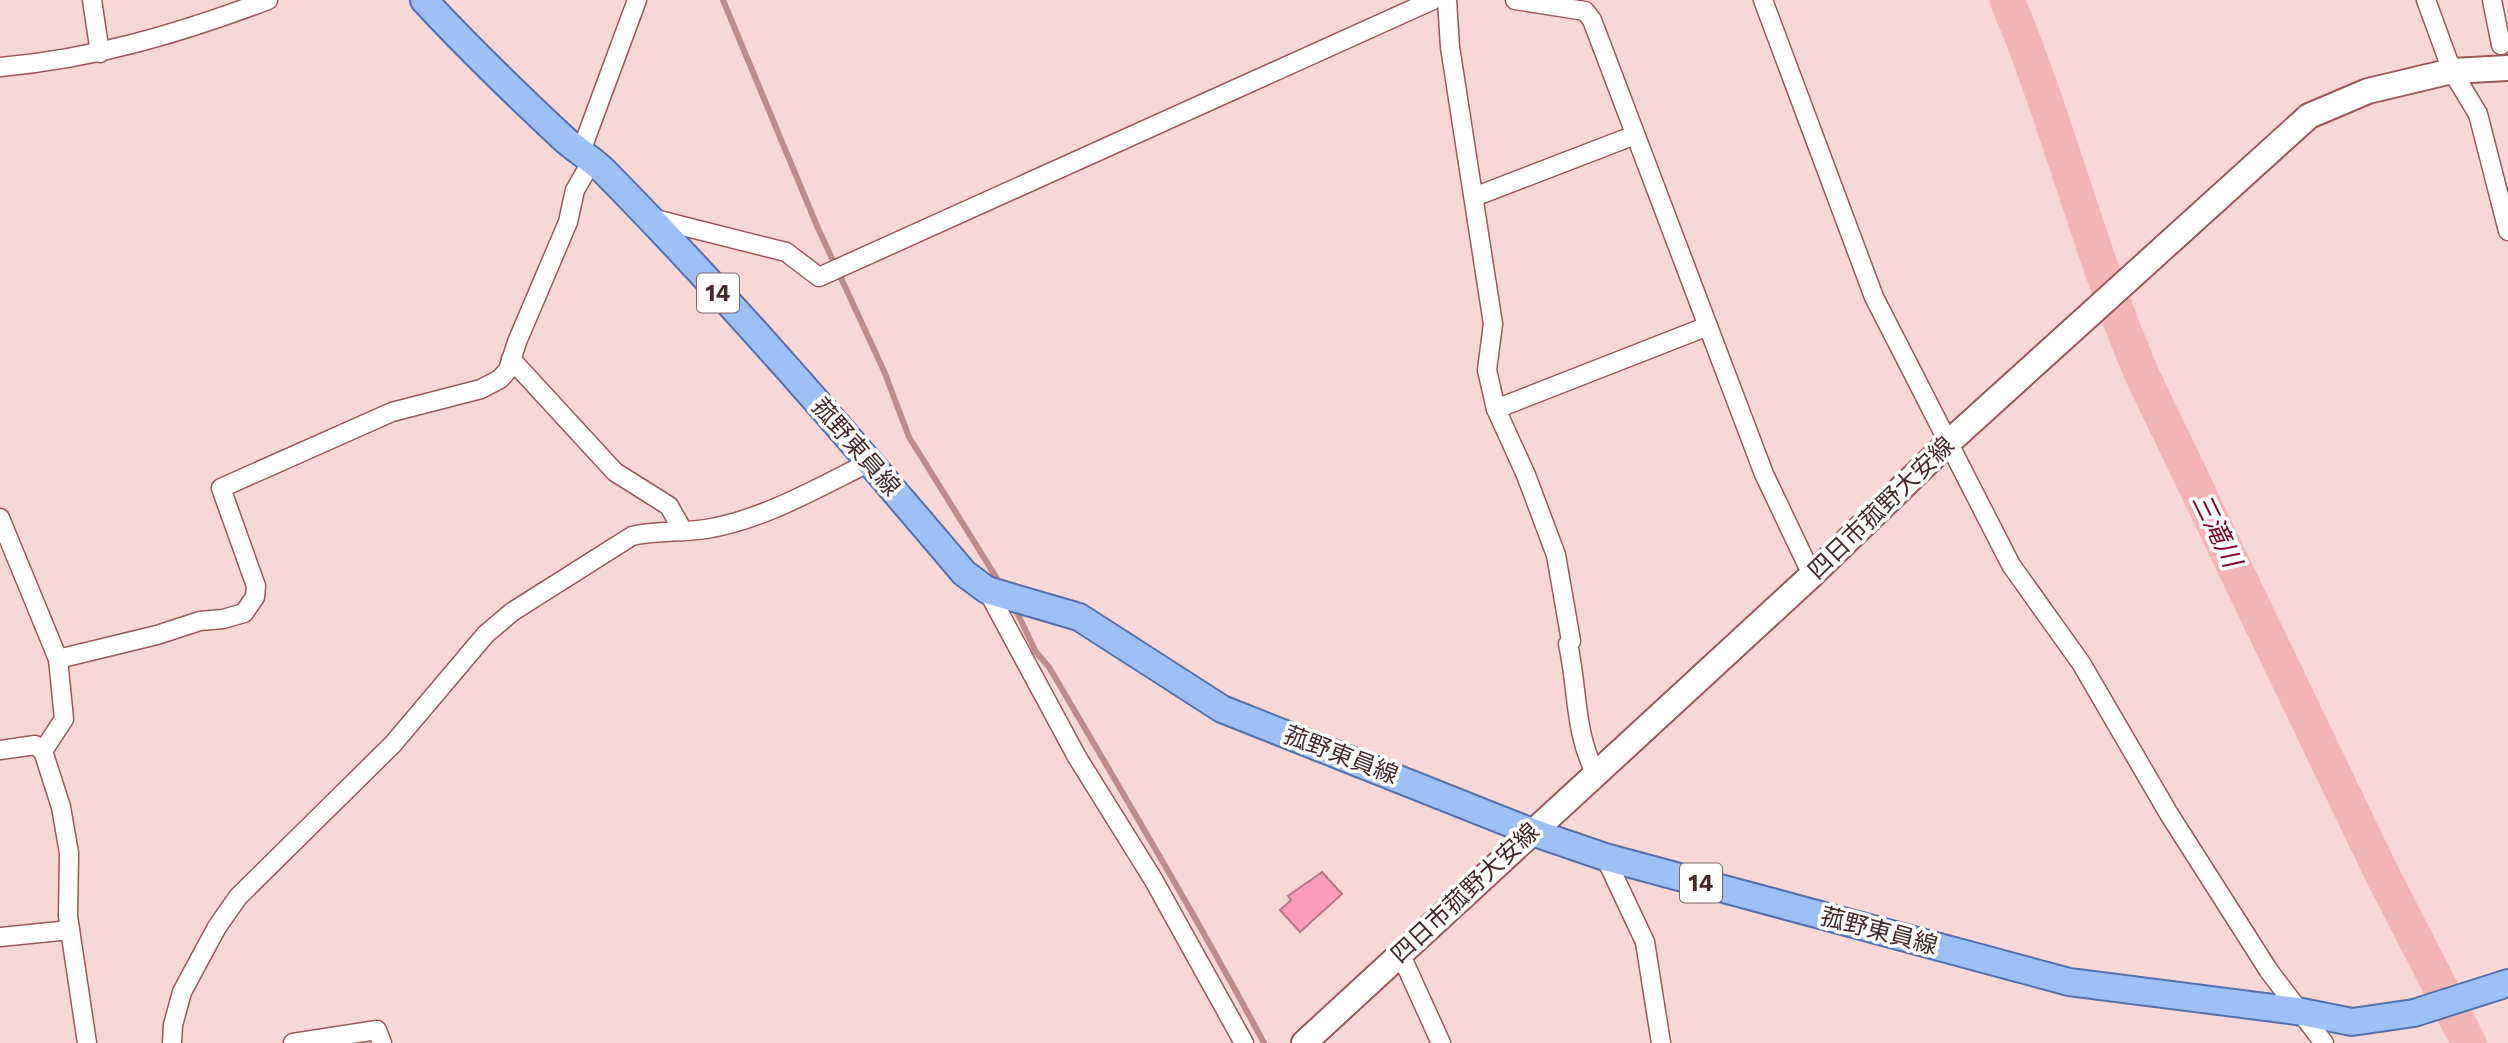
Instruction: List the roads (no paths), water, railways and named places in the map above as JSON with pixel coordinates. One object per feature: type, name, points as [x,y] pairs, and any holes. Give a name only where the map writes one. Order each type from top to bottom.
[{"type":"main road","name":"菰野東員線","points":[[424,0],[649,217],[870,462],[964,573],[994,592],[1079,617],[1222,709],[1532,832],[1605,857],[2069,982],[2297,1011],[2353,1022],[2414,1013],[2507,983]]},
{"type":"main road","name":"四日市菰野大安線","points":[[1304,1043],[1595,772],[1812,575],[1948,443],[2309,116],[2368,91],[2505,56]]},
{"type":"street","points":[[92,0],[100,53]]},
{"type":"street","points":[[0,66],[100,53],[180,32],[268,0]]},
{"type":"street","points":[[58,659],[157,635],[200,621],[223,620],[244,613],[255,597],[256,586],[222,488],[392,412],[481,389],[500,379],[508,370],[510,359],[568,222],[575,190],[637,0]]},
{"type":"street","points":[[1447,0],[1450,47],[1474,197],[1477,237],[1493,324],[1487,370],[1496,409],[1526,475],[1556,555],[1571,641],[1568,645],[1575,677],[1582,745],[1595,772]]},
{"type":"street","points":[[1515,0],[1585,11],[1608,57],[1764,474],[1812,575]]},
{"type":"street","points":[[1763,0],[1874,297],[2011,565],[2081,663],[2169,814],[2297,1011],[2324,1043]]},
{"type":"street","points":[[2426,0],[2452,71],[2478,114],[2508,231]]},
{"type":"street","points":[[2492,0],[2505,56]]},
{"type":"street","points":[[649,217],[786,252],[819,277],[1429,1]]},
{"type":"street","points":[[1474,197],[1635,135]]},
{"type":"street","points":[[1496,409],[1708,326]]},
{"type":"street","points":[[510,359],[615,472],[668,506],[682,529]]},
{"type":"street","points":[[172,1043],[174,1017],[182,992],[226,911],[393,744],[486,634],[512,612],[632,536],[682,529],[706,529],[738,520],[800,497],[870,462]]},
{"type":"street","points":[[0,518],[58,659],[64,719],[43,751]]},
{"type":"street","points":[[994,592],[1077,757],[1160,889],[1244,1043]]},
{"type":"street","points":[[0,750],[34,745],[43,751],[61,807],[69,853],[70,930],[74,942],[87,1043]]},
{"type":"street","points":[[1605,857],[1645,942],[1661,1043]]},
{"type":"street","points":[[0,937],[70,930]]},
{"type":"street","points":[[1400,953],[1441,1043]]},
{"type":"street","points":[[293,1043],[377,1030],[382,1043]]},
{"type":"waterway","points":[[723,0],[817,226],[884,371],[909,437],[1001,585]]},
{"type":"waterway","name":"三滝川","points":[[2007,0],[2043,94],[2107,284],[2143,377],[2382,874],[2469,1043]]},
{"type":"waterway","points":[[1014,606],[1036,652],[1049,667],[1131,807],[1264,1043]]}]
